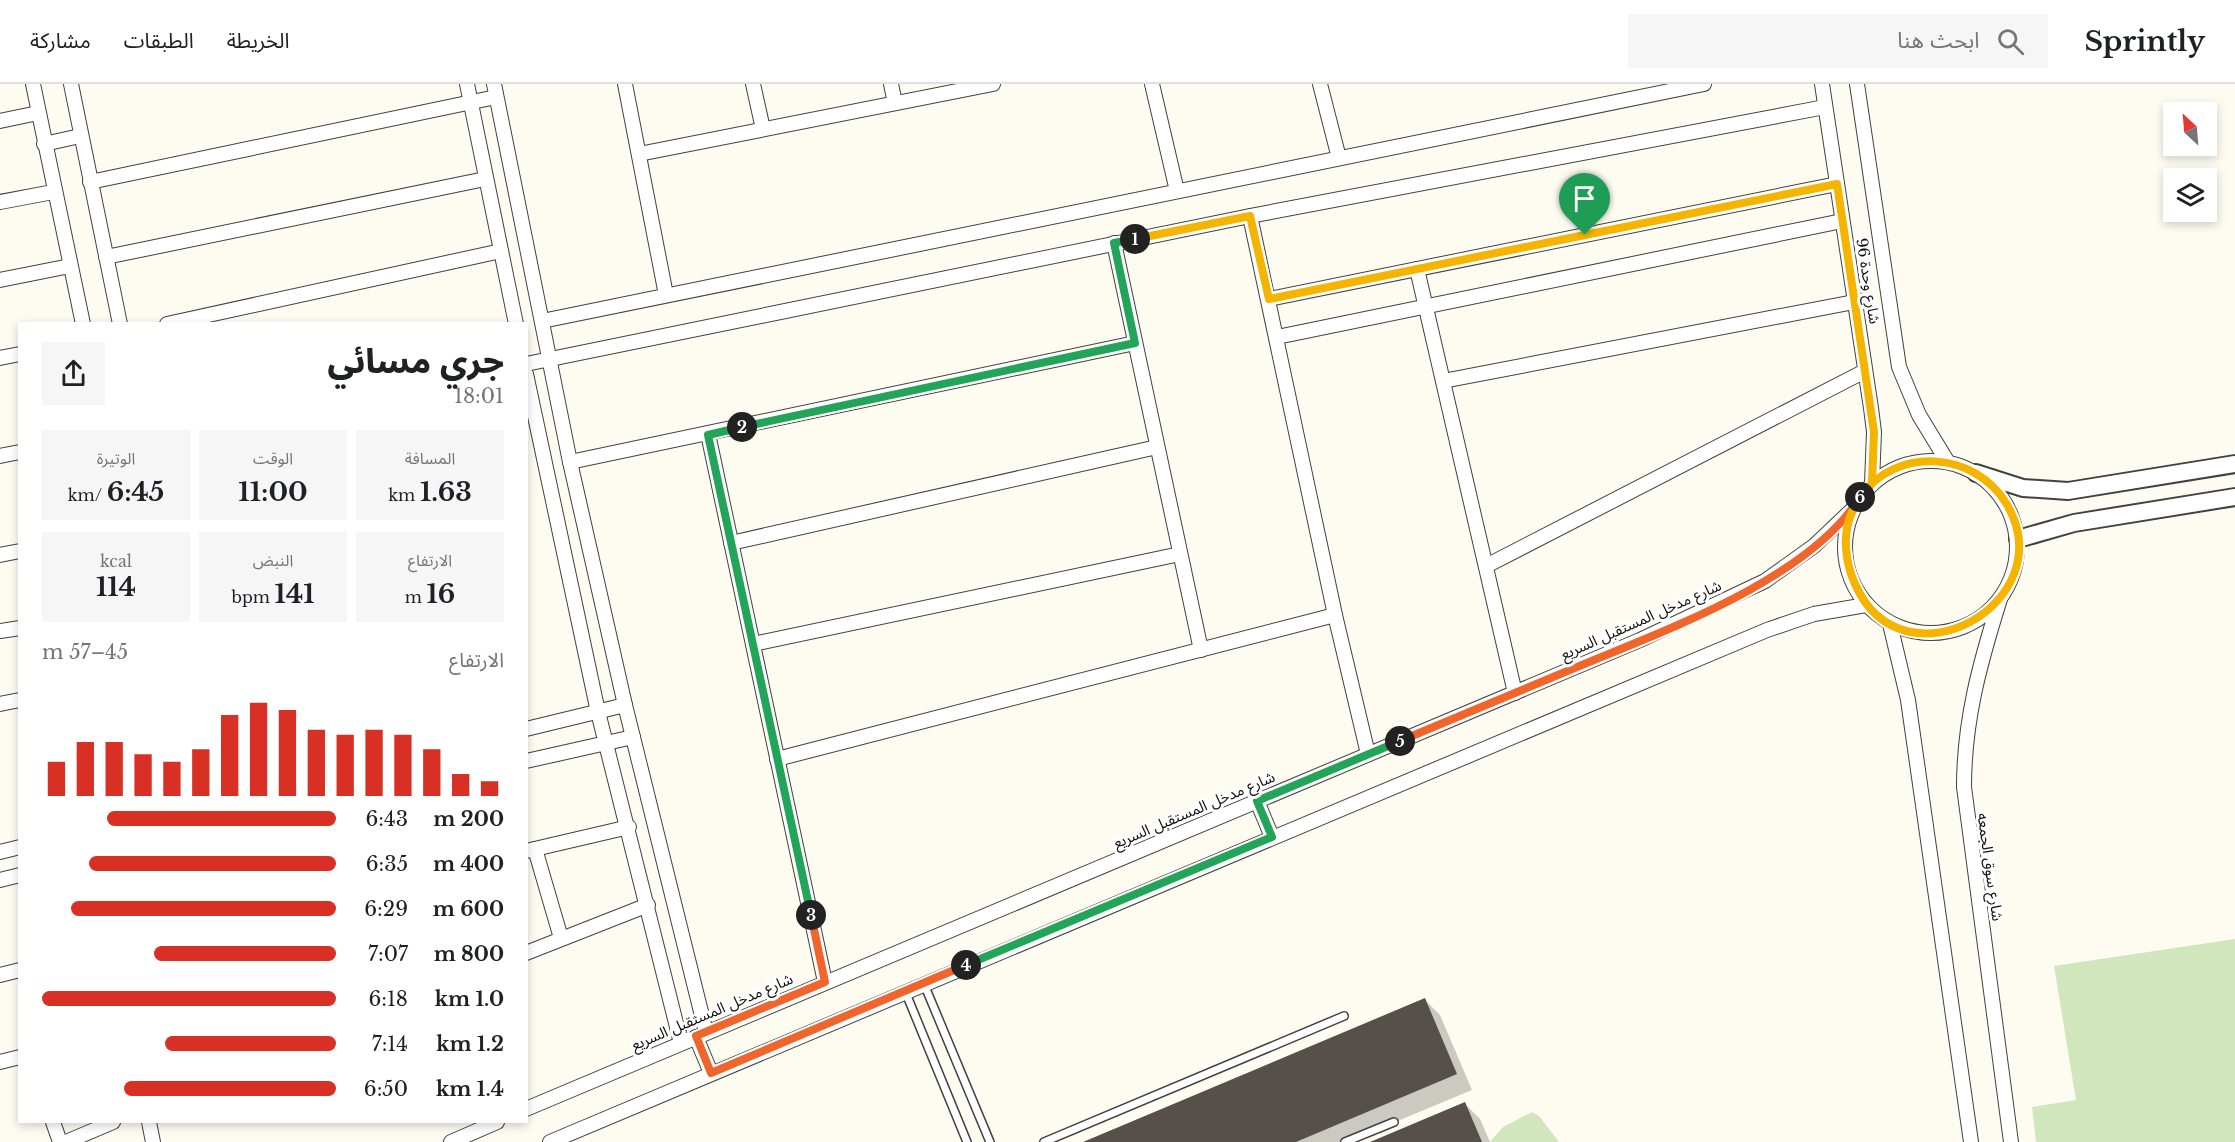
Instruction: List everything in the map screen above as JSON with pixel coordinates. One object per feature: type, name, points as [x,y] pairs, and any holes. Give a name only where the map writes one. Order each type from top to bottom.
[{"type":"street","points":[[33,84],[53,192],[83,322]]},
{"type":"street","points":[[71,84],[120,322]]},
{"type":"street","points":[[467,84],[516,322]]},
{"type":"street","points":[[625,84],[666,295]]},
{"type":"street","points":[[753,84],[763,129]]},
{"type":"street","points":[[891,84],[895,103]]},
{"type":"street","points":[[639,154],[993,84]]},
{"type":"street","points":[[1152,84],[1177,191]]},
{"type":"street","points":[[1320,84],[1339,158]]},
{"type":"street","points":[[542,321],[1704,84]]},
{"type":"street","name":"شارع وحدة 96","points":[[1822,84],[1874,432],[1872,483]]},
{"type":"street","name":"شارع وحدة 96","points":[[1857,84],[1899,367],[1919,415],[1947,462]]},
{"type":"street","points":[[90,182],[471,102],[495,90],[570,462],[711,1073]]},
{"type":"street","points":[[528,364],[1250,216],[1825,107]]},
{"type":"street","points":[[0,121],[38,113]]},
{"type":"street","points":[[44,144],[80,136]]},
{"type":"street","points":[[106,257],[485,179]]},
{"type":"street","points":[[1269,299],[1837,184]]},
{"type":"street","points":[[0,202],[53,192]]},
{"type":"street","points":[[1250,216],[1335,615],[1368,754]]},
{"type":"street","points":[[1277,337],[1842,221]]},
{"type":"street","points":[[1114,243],[1200,650]]},
{"type":"street","points":[[176,322],[501,251]]},
{"type":"street","points":[[0,280],[70,266]]},
{"type":"street","points":[[1417,269],[1515,693]]},
{"type":"street","points":[[1443,381],[1854,302]]},
{"type":"street","points":[[570,462],[708,435],[1135,343]]},
{"type":"street","points":[[0,358],[18,354]]},
{"type":"street","points":[[1486,566],[1865,371]]},
{"type":"street","points":[[528,392],[531,420],[598,712],[629,827],[681,1043]]},
{"type":"street","points":[[708,435],[825,982]]},
{"type":"street","points":[[731,543],[1157,447]]},
{"type":"street","points":[[0,456],[18,452]]},
{"type":"street","points":[[1976,473],[2000,494],[2012,515],[2018,539],[2014,571],[2000,599],[1974,622],[1949,631],[1924,633],[1890,624],[1866,605],[1853,580],[1846,550],[1848,521],[1854,508],[1872,483],[1900,466],[1923,461],[1947,462],[2023,488],[2068,491],[2235,464]]},
{"type":"street","points":[[2018,539],[2074,524],[2235,497]]},
{"type":"street","name":"شارع مدخل المستقبل السريع","points":[[528,1108],[1640,640],[1765,580],[1814,546],[1854,508]]},
{"type":"street","points":[[0,555],[18,551]]},
{"type":"street","points":[[753,644],[1180,554]]},
{"type":"street","name":"شارع سوق الجمعه","points":[[2000,599],[1975,679],[1964,753],[1964,787],[2011,1142]]},
{"type":"street","points":[[550,1142],[1767,630],[1814,614],[1866,605]]},
{"type":"street","points":[[777,759],[1335,615]]},
{"type":"street","points":[[1890,624],[1908,700],[1971,1142]]},
{"type":"street","points":[[0,632],[18,628]]},
{"type":"street","points":[[0,704],[18,700]]},
{"type":"street","points":[[528,729],[625,705]]},
{"type":"street","points":[[528,761],[633,737]]},
{"type":"street","points":[[1257,801],[1272,837]]},
{"type":"street","points":[[561,938],[531,850],[629,827]]},
{"type":"street","points":[[0,852],[18,848]]},
{"type":"street","points":[[0,880],[18,876]]},
{"type":"street","points":[[528,952],[648,905]]},
{"type":"street","points":[[0,975],[18,970]]},
{"type":"street","points":[[0,1062],[18,1058]]},
{"type":"street","points":[[53,1123],[60,1142]]},
{"type":"street","points":[[66,1142],[111,1123]]},
{"type":"street","points":[[148,1123],[153,1142]]},
{"type":"street","points":[[451,1142],[495,1123]]},
{"type":"lane","points":[[924,983],[990,1142]]},
{"type":"lane","points":[[905,991],[967,1142]]},
{"type":"lane","points":[[1044,1142],[1344,1016]]},
{"type":"lane","points":[[1345,1142],[1394,1122]]},
{"type":"green space","points":[[2235,939],[2235,1142],[2036,1142],[2032,1107],[2076,1100],[2054,966]]},
{"type":"green space","points":[[1532,1112],[1539,1116],[1559,1142],[1490,1142],[1503,1127]]},
{"type":"building","points":[[1425,998],[1457,1074],[1296,1142],[1083,1142]]},
{"type":"building","points":[[1465,1102],[1482,1142],[1370,1142]]},
{"type":"route","points":[[1585,235],[1269,299],[1250,216],[1114,243],[1135,343],[708,435],[825,982],[696,1036],[711,1073],[1272,837],[1257,801],[1640,640],[1765,580],[1814,546],[1854,508],[1872,483],[1885,473],[1900,466],[1931,460],[1962,466],[1989,482],[2000,494],[2009,508],[2018,539],[2018,555],[2014,571],[2000,599],[1974,622],[1941,633],[1924,633],[1890,624],[1866,605],[1853,580],[1848,565],[1846,534],[1848,521],[1854,508],[1862,495],[1872,483],[1874,432],[1837,184],[1585,235]]}]
